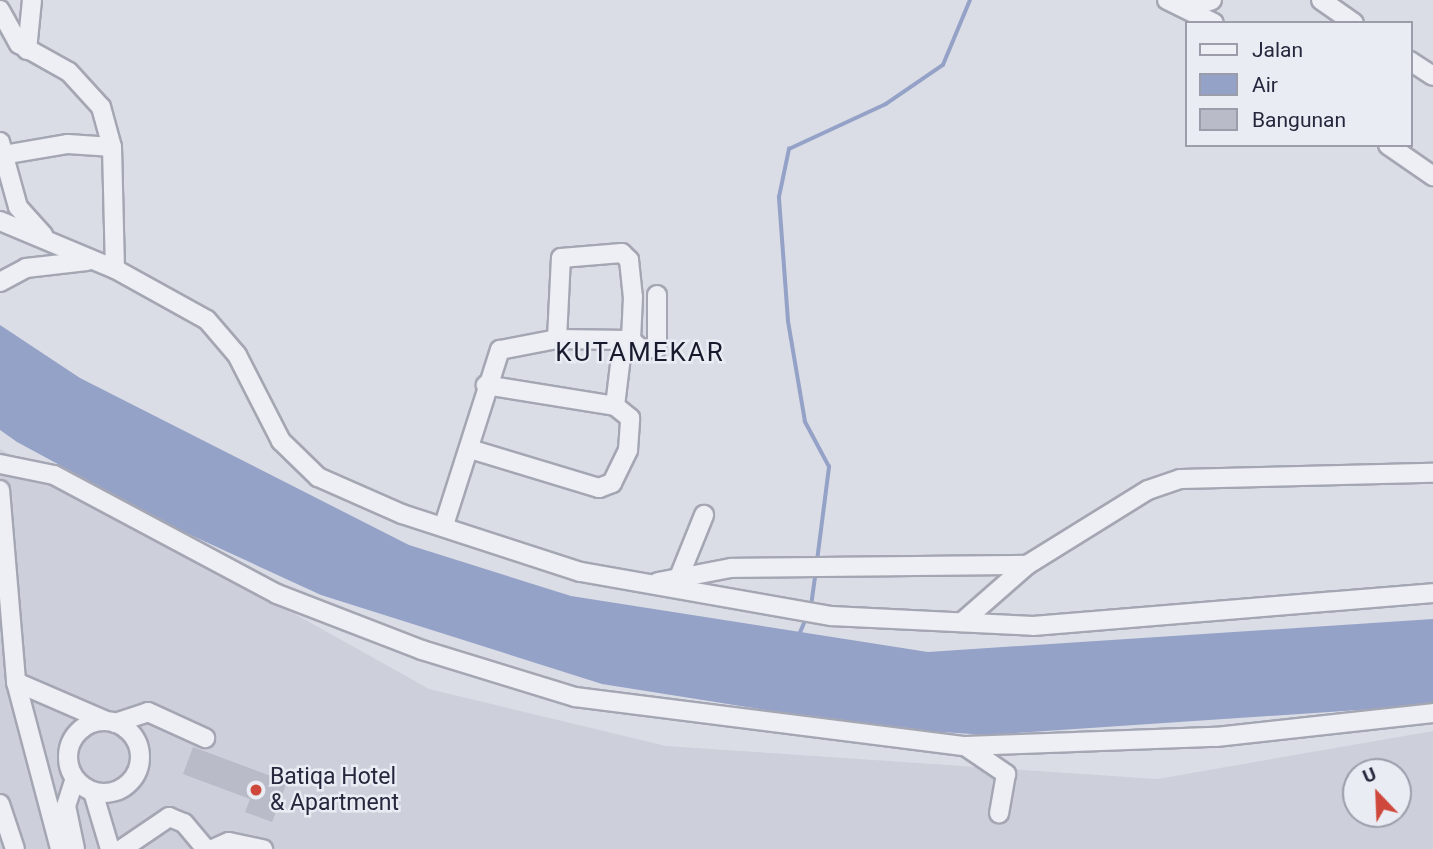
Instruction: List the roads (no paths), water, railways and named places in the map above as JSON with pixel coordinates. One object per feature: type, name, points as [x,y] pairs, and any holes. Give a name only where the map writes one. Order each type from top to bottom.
[{"type":"street","points":[[27,50],[32,0]]},
{"type":"street","points":[[1167,0],[1192,7],[1211,21]]},
{"type":"street","points":[[1192,7],[1212,0]]},
{"type":"street","points":[[1321,0],[1351,21]]},
{"type":"street","points":[[0,10],[27,50],[88,89],[101,107],[112,147],[115,269]]},
{"type":"street","points":[[1412,62],[1433,76]]},
{"type":"street","points":[[46,239],[18,207],[2,149],[68,144],[112,147]]},
{"type":"street","points":[[1391,147],[1433,176]]},
{"type":"street","points":[[0,221],[115,269],[207,320],[226,338],[296,460],[348,492],[526,556],[651,584],[831,616],[962,622],[1060,624],[1433,593]]},
{"type":"street","points":[[557,339],[561,258],[622,253],[629,260],[633,298],[615,406]]},
{"type":"street","points":[[0,282],[26,268],[90,260]]},
{"type":"street","points":[[444,525],[470,449],[486,385],[500,350],[557,339],[627,340],[641,349],[660,345],[657,295]]},
{"type":"street","points":[[470,449],[563,482],[606,487],[621,468],[632,428],[626,411],[615,406],[486,385]]},
{"type":"street","points":[[0,464],[54,475],[277,594],[526,683],[596,700],[965,746],[1216,737],[1433,713]]},
{"type":"street","points":[[962,622],[1027,565],[1148,490],[1180,479],[1433,473]]},
{"type":"street","points":[[0,490],[16,682],[60,849]]},
{"type":"street","points":[[679,577],[704,515]]},
{"type":"street","points":[[651,584],[679,577],[783,567],[1027,565]]},
{"type":"street","points":[[16,682],[109,722],[134,738],[140,762],[118,791],[93,792]]},
{"type":"street","points":[[110,849],[93,792],[75,779],[68,758],[72,742],[109,722],[148,712],[205,738]]},
{"type":"street","points":[[965,746],[1006,774],[999,813]]},
{"type":"street","points":[[75,779],[66,806],[75,849]]},
{"type":"street","points":[[0,804],[15,849]]},
{"type":"street","points":[[122,849],[169,817],[184,823],[206,849]]},
{"type":"street","points":[[213,849],[229,842],[262,849]]},
{"type":"water","points":[[0,325],[80,378],[409,545],[571,596],[928,652],[1433,619],[1433,705],[988,735],[878,728],[602,684],[321,595],[182,531],[17,442],[0,430]]},
{"type":"waterway","points":[[817,561],[829,467],[805,422],[788,321],[779,197],[789,149],[886,104],[943,65],[970,0]]},
{"type":"waterway","points":[[811,606],[816,572]]},
{"type":"waterway","points":[[799,635],[807,616]]},
{"type":"place","name":"Batiqa Hotel & Apartment","points":[[256,790]]},
{"type":"district","name":"KUTAMEKAR","points":[[640,353]]}]
